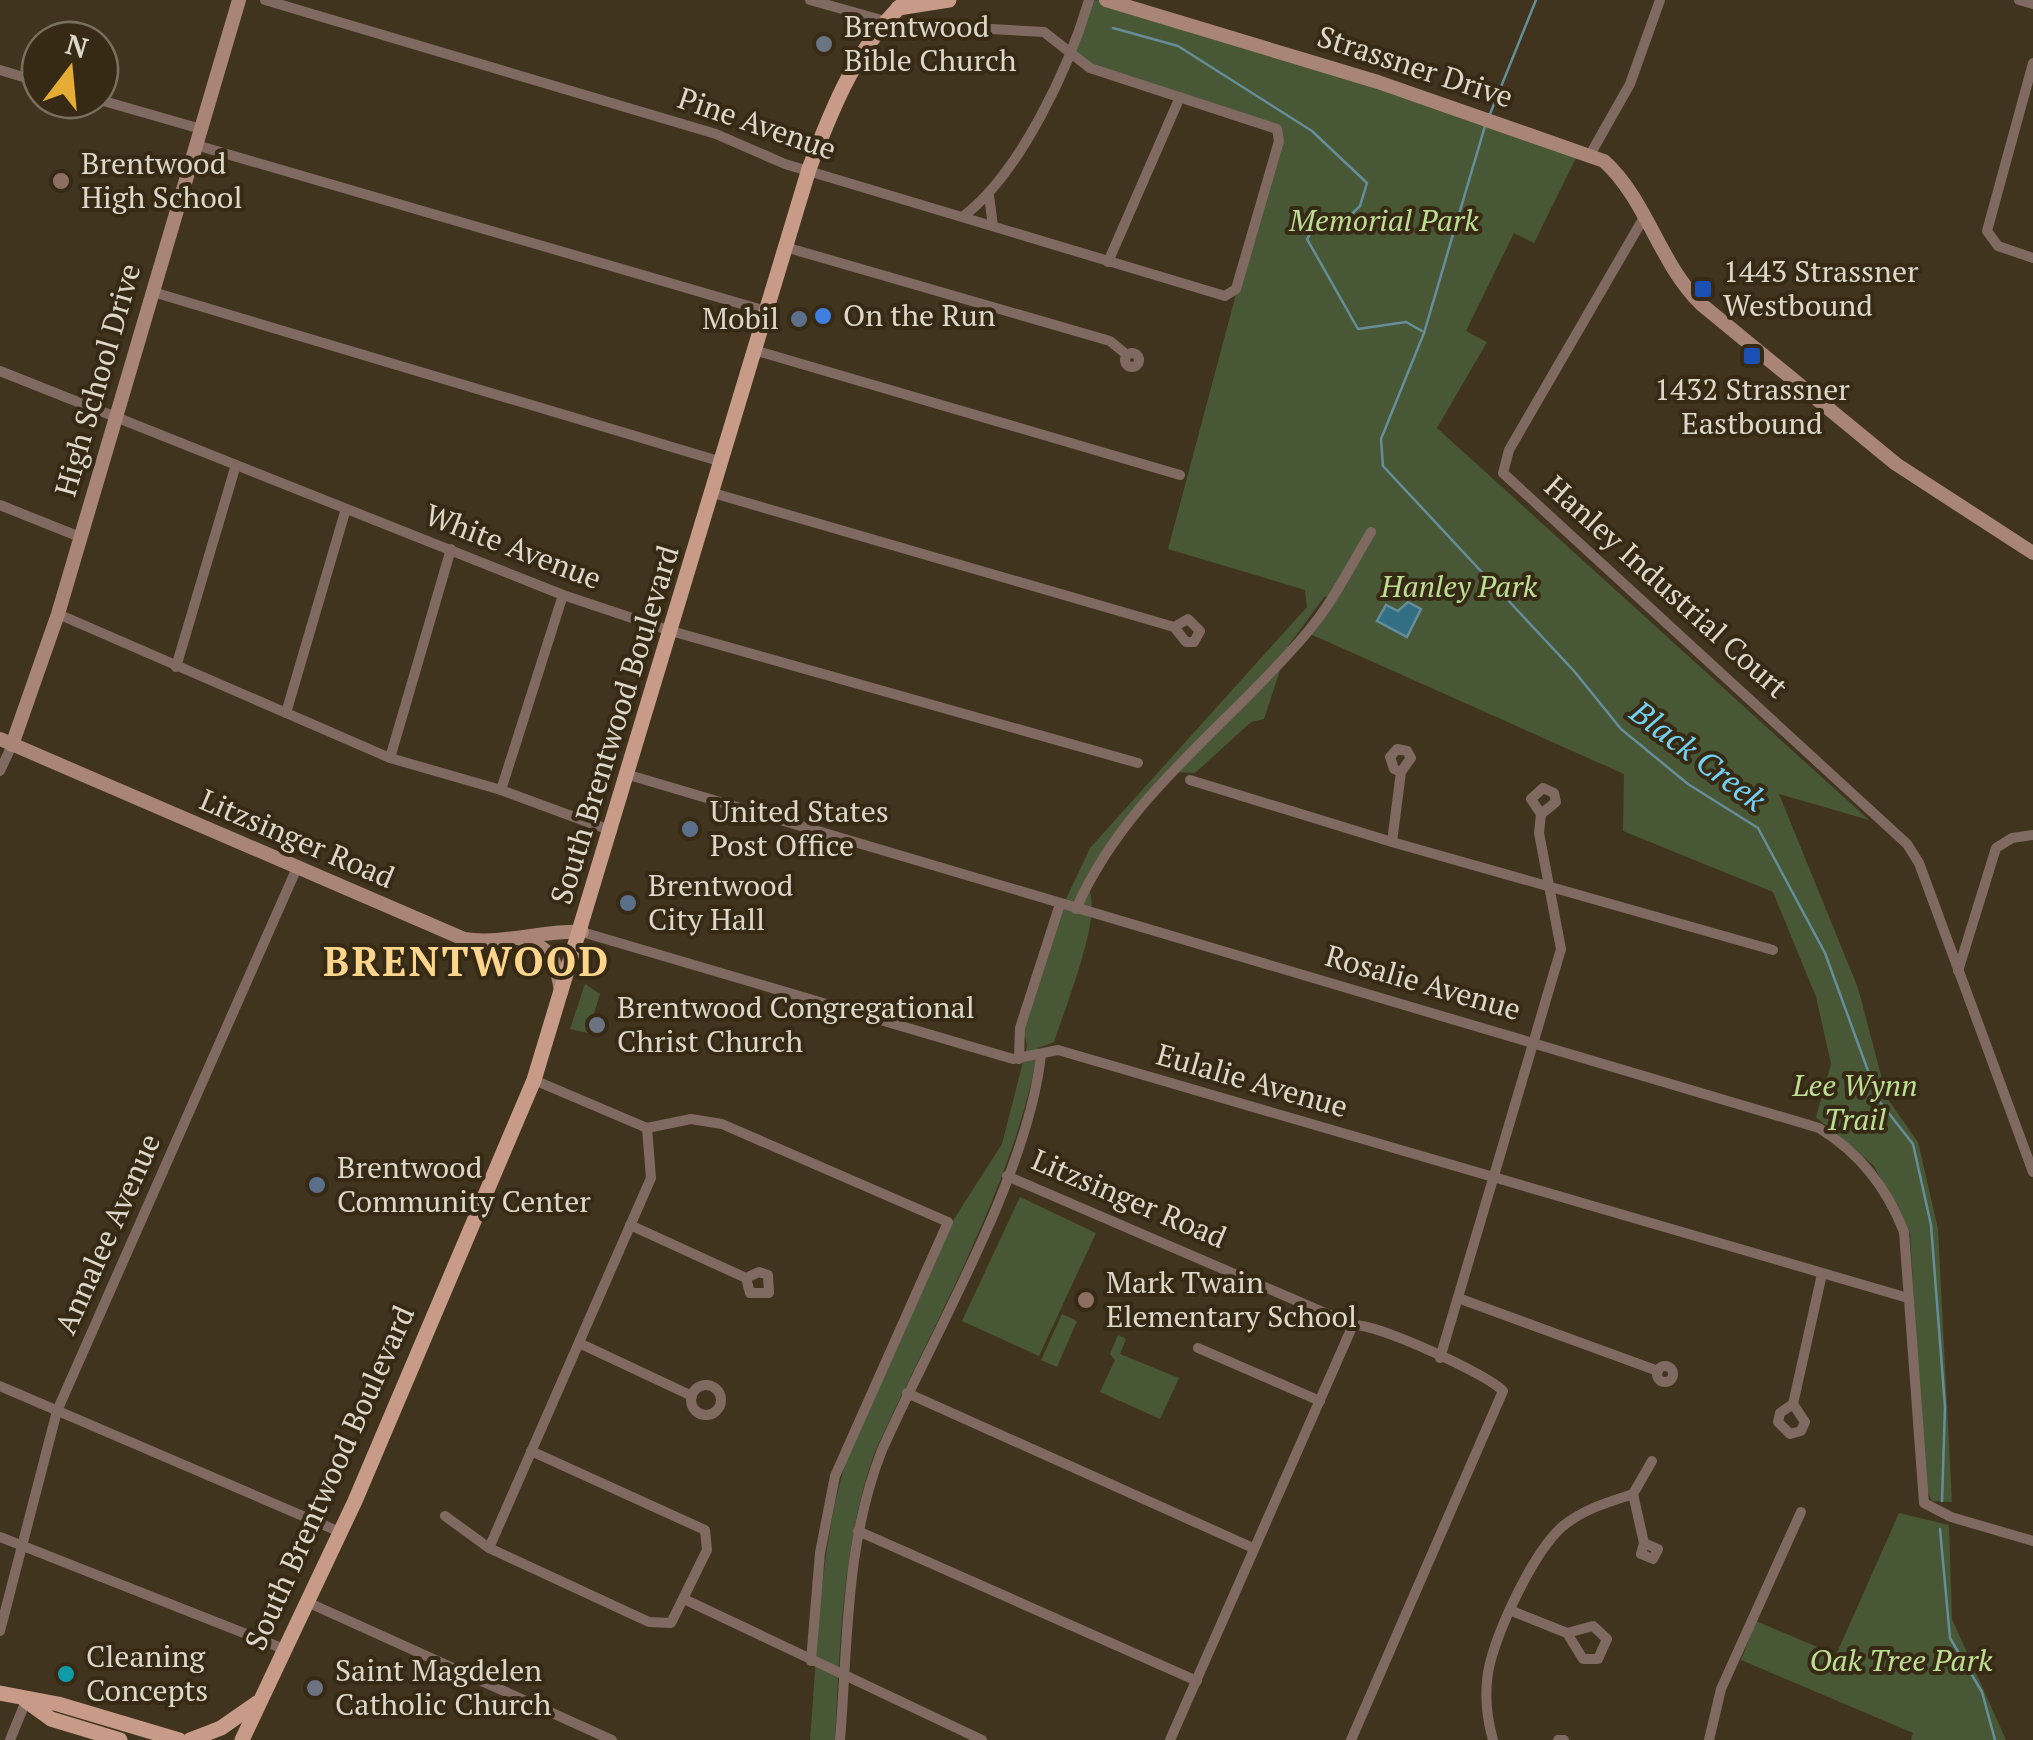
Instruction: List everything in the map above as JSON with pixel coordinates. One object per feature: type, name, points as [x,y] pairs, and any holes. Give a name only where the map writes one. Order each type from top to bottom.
[{"type":"main road","points":[[903,4],[949,0]]},
{"type":"main road","name":"South Brentwood Boulevard","points":[[242,1740],[340,1532],[534,1080],[582,932],[809,169],[840,86],[885,21],[903,4]]},
{"type":"main road","points":[[0,1693],[26,1701],[58,1704],[179,1740]]},
{"type":"main road","points":[[26,1701],[52,1719],[120,1740]]},
{"type":"main road","points":[[190,1740],[221,1728],[260,1701]]},
{"type":"street","name":"High School Drive","points":[[0,772],[6,742],[58,614],[239,0]]},
{"type":"street","name":"Pine Avenue","points":[[265,0],[716,134],[775,161],[1225,296],[1232,294],[1239,283],[1279,140],[1277,129],[1180,96]]},
{"type":"street","points":[[810,0],[885,21]]},
{"type":"street","points":[[965,215],[990,196],[1072,56],[1089,0]]},
{"type":"street","name":"Strassner Drive","points":[[1106,0],[1269,47],[1591,153]]},
{"type":"street","points":[[1660,0],[1630,84],[1591,153],[1612,168],[1678,278],[1715,316],[1896,464],[2033,553]]},
{"type":"street","points":[[2019,0],[2033,4]]},
{"type":"street","points":[[913,34],[938,26],[1038,30],[1056,39],[1090,68],[1180,96],[1108,262]]},
{"type":"street","points":[[2033,63],[1987,231],[1998,246],[2033,258]]},
{"type":"street","points":[[120,106],[200,130]]},
{"type":"street","points":[[196,145],[766,311]]},
{"type":"street","points":[[990,196],[993,226]]},
{"type":"street","name":"Hanley Industrial Court","points":[[1643,219],[1509,450],[1503,473],[1907,844],[1919,862],[2033,1172]]},
{"type":"street","points":[[785,248],[1110,340],[1126,356]]},
{"type":"street","points":[[152,292],[722,462]]},
{"type":"street","points":[[754,350],[1180,475]]},
{"type":"street","name":"White Avenue","points":[[0,371],[345,512],[562,595],[671,631],[1138,763]]},
{"type":"street","points":[[176,667],[235,468]]},
{"type":"street","points":[[713,493],[1174,627]]},
{"type":"street","points":[[0,505],[80,536]]},
{"type":"street","points":[[286,713],[345,512]]},
{"type":"street","points":[[1076,909],[1109,845],[1164,776],[1308,632],[1370,532]]},
{"type":"street","points":[[390,758],[450,549]]},
{"type":"street","points":[[501,790],[562,595]]},
{"type":"street","points":[[58,614],[390,758],[501,790],[612,832]]},
{"type":"street","name":"Litzsinger Road","points":[[6,742],[296,870],[464,938],[517,938],[548,930],[582,932]]},
{"type":"street","points":[[1392,842],[1401,772]]},
{"type":"street","name":"Rosalie Avenue","points":[[629,775],[1534,1040],[1828,1133],[1876,1177],[1892,1201],[1904,1232],[1920,1494],[1929,1508],[2033,1541]]},
{"type":"street","points":[[1190,780],[1772,950]]},
{"type":"street","points":[[1440,1358],[1560,948],[1539,833],[1542,814]]},
{"type":"street","points":[[1958,972],[1996,848],[2012,838],[2033,836]]},
{"type":"street","name":"Annalee Avenue","points":[[0,1631],[19,1545],[58,1411],[296,870]]},
{"type":"street","points":[[1019,1059],[1020,1028],[1060,904]]},
{"type":"street","name":"Eulalie Avenue","points":[[582,932],[1019,1059],[1058,1050],[1908,1298]]},
{"type":"street","points":[[517,938],[548,948],[554,957],[561,995]]},
{"type":"street","points":[[840,1740],[846,1621],[858,1531],[872,1476],[1007,1176],[1038,1083],[1041,1054]]},
{"type":"street","points":[[534,1080],[646,1128],[691,1119],[722,1124],[948,1222],[835,1476],[820,1553],[811,1661]]},
{"type":"street","points":[[488,1548],[653,1170],[646,1128]]},
{"type":"street","name":"Litzsinger Road","points":[[1007,1176],[1353,1325],[1368,1325],[1503,1391],[1351,1740]]},
{"type":"street","points":[[630,1226],[746,1278]]},
{"type":"street","points":[[1794,1404],[1822,1274]]},
{"type":"street","points":[[1458,1298],[1658,1371]]},
{"type":"street","points":[[1170,1740],[1353,1325]]},
{"type":"street","points":[[580,1343],[692,1396]]},
{"type":"street","points":[[1198,1348],[1320,1401]]},
{"type":"street","points":[[0,1386],[340,1532]]},
{"type":"street","points":[[907,1394],[1253,1548]]},
{"type":"street","points":[[445,1516],[488,1548],[655,1624],[671,1623],[686,1600],[707,1550],[705,1530],[531,1450]]},
{"type":"street","points":[[1644,1543],[1634,1494],[1652,1461]]},
{"type":"street","points":[[1493,1740],[1488,1677],[1512,1610],[1540,1554],[1563,1526],[1596,1506],[1634,1494]]},
{"type":"street","points":[[1710,1740],[1720,1689],[1802,1512]]},
{"type":"street","points":[[858,1531],[1197,1681]]},
{"type":"street","points":[[0,1537],[284,1649]]},
{"type":"street","points":[[686,1600],[845,1679],[982,1740]]},
{"type":"street","points":[[307,1602],[612,1740]]},
{"type":"street","points":[[1512,1610],[1567,1633]]},
{"type":"street","points":[[10,1740],[26,1701]]},
{"type":"green space","points":[[1089,0],[1118,1],[1152,10],[1576,158],[1534,243],[1514,233],[1466,331],[1487,342],[1437,428],[1869,820],[1779,794],[1858,988],[1887,1098],[1918,1142],[1938,1229],[1952,1502],[1932,1501],[1925,1486],[1910,1234],[1874,1166],[1816,1117],[1831,1064],[1816,997],[1773,892],[1623,831],[1624,774],[1308,633],[1331,598],[1325,596],[1288,646],[1264,719],[1251,722],[1195,773],[1172,772],[1112,846],[1089,890],[1092,903],[1086,942],[1054,1042],[1038,1048],[1027,1098],[992,1202],[874,1454],[849,1560],[835,1740],[810,1740],[826,1558],[849,1451],[954,1219],[1002,1144],[1027,1046],[1024,1031],[1066,899],[1090,848],[1307,607],[1305,590],[1168,549],[1279,133],[1090,68],[1072,56]]},
{"type":"green space","points":[[585,984],[600,994],[588,1033],[570,1029]]},
{"type":"green space","points":[[1020,1197],[1096,1233],[1039,1356],[962,1321]]},
{"type":"green space","points":[[1062,1314],[1077,1321],[1057,1367],[1041,1360]]},
{"type":"green space","points":[[1118,1335],[1126,1339],[1120,1354],[1179,1378],[1160,1419],[1100,1392],[1115,1360],[1110,1354]]},
{"type":"green space","name":"Oak Tree Park","points":[[1899,1513],[1949,1525],[1952,1619],[2006,1740],[1911,1740],[1913,1733],[1741,1660],[1756,1621],[1836,1655]]},
{"type":"water","points":[[1408,602],[1421,609],[1407,637],[1377,621],[1386,605],[1398,611]]},
{"type":"waterway","name":"Black Creek","points":[[1490,114],[1536,0]]},
{"type":"waterway","points":[[1113,28],[1178,46],[1312,131],[1367,183],[1360,206],[1335,230],[1313,230],[1307,239],[1358,329],[1406,322],[1422,331]]},
{"type":"waterway","name":"Black Creek","points":[[1485,126],[1424,333],[1381,439],[1383,466],[1574,671],[1621,729],[1688,784],[1758,828],[1825,953],[1879,1101],[1913,1144],[1931,1225],[1945,1407],[1942,1501]]},
{"type":"waterway","name":"Black Creek","points":[[1940,1529],[1950,1638],[1982,1692],[1995,1740]]},
{"type":"place","name":"Brentwood Bible Church","points":[[824,44]]},
{"type":"place","name":"Brentwood High School","points":[[61,181]]},
{"type":"place","name":"1443 Strassner Westbound","points":[[1703,289]]},
{"type":"place","name":"On the Run","points":[[823,316]]},
{"type":"place","name":"Mobil","points":[[799,319]]},
{"type":"place","name":"1432 Strassner Eastbound","points":[[1752,356]]},
{"type":"place","name":"United States Post Office","points":[[690,829]]},
{"type":"place","name":"Brentwood City Hall","points":[[628,903]]},
{"type":"place","name":"Brentwood Congregational Christ Church","points":[[597,1025]]},
{"type":"place","name":"Brentwood Community Center","points":[[317,1185]]},
{"type":"place","name":"Mark Twain Elementary School","points":[[1086,1300]]},
{"type":"place","name":"Cleaning Concepts","points":[[66,1674]]},
{"type":"place","name":"Saint Magdelen Catholic Church","points":[[315,1688]]},
{"type":"district","name":"BRENTWOOD","points":[[467,962]]},
{"type":"park label","name":"Memorial Park","points":[[1384,221]]},
{"type":"park label","name":"Hanley Park","points":[[1459,587]]},
{"type":"park label","name":"Lee Wynn Trail","points":[[1855,1103]]}]
